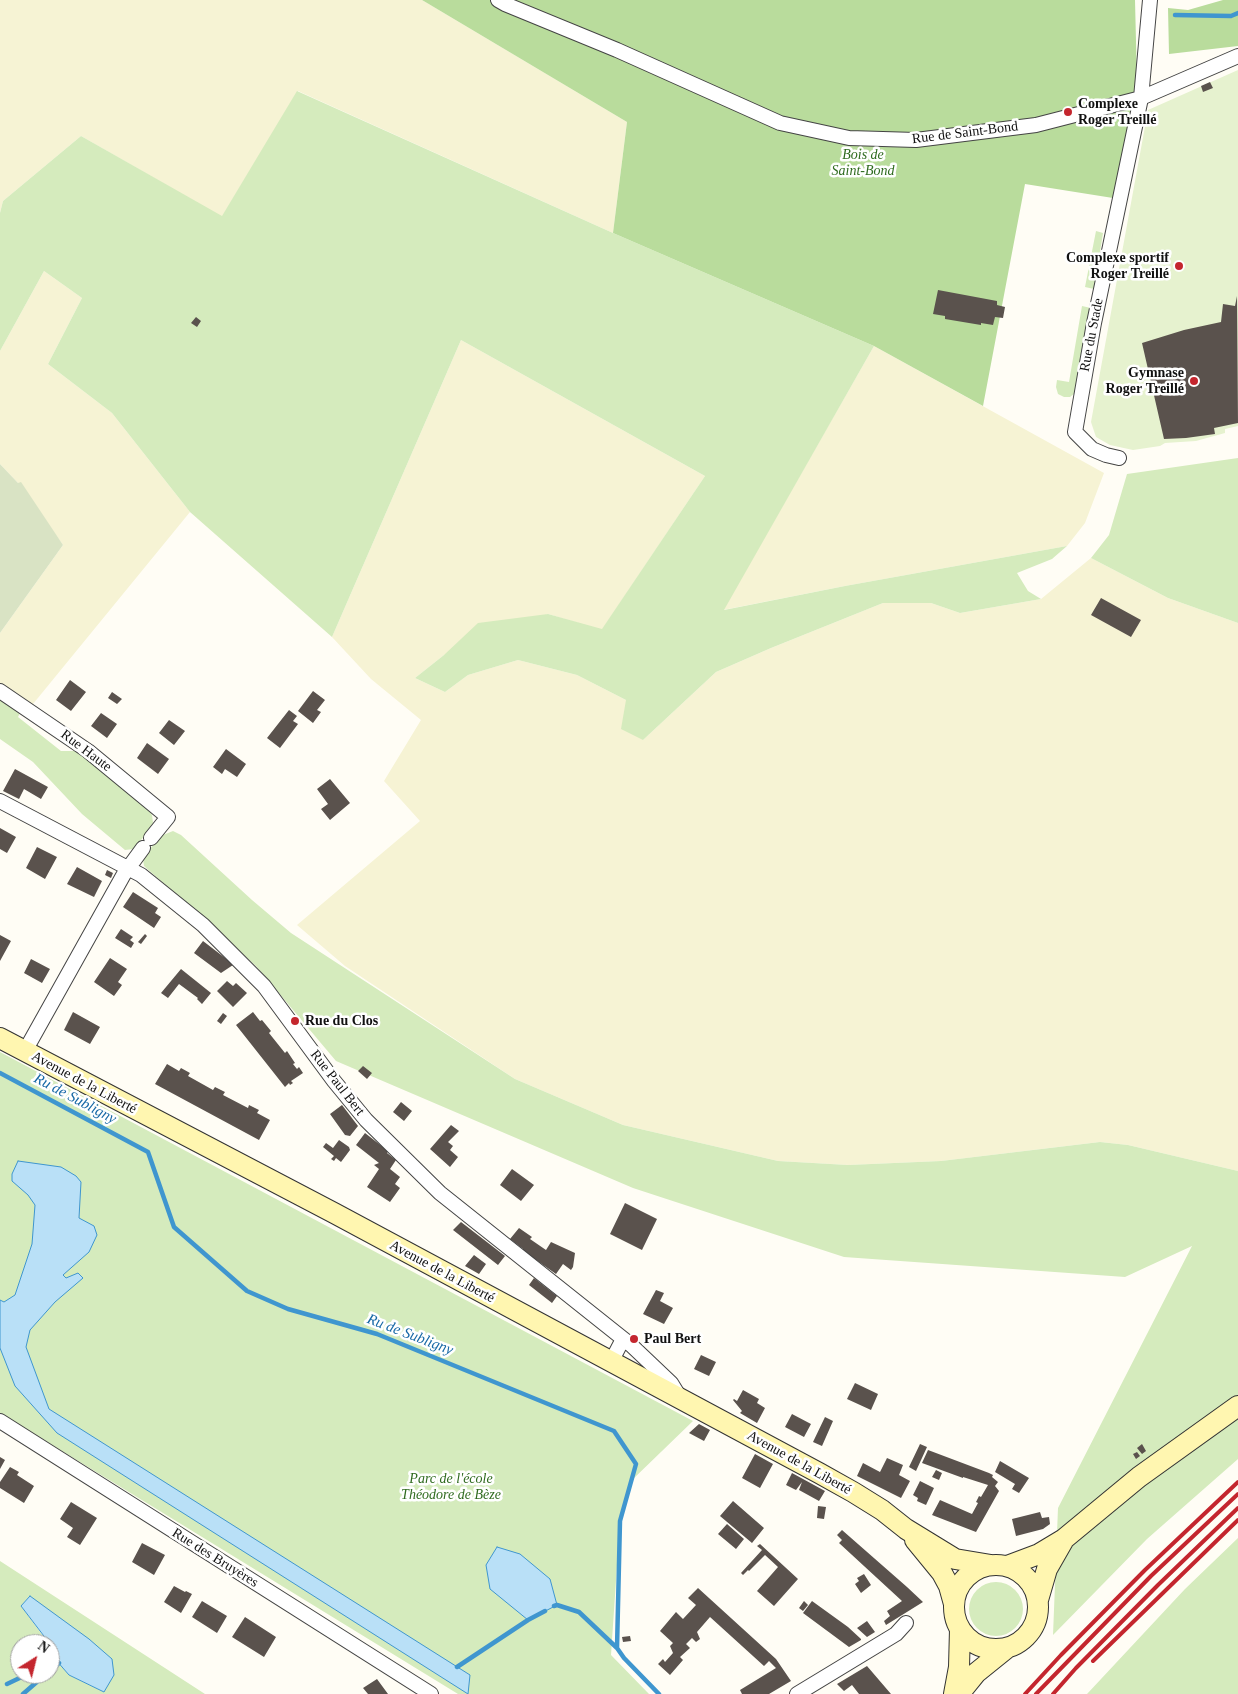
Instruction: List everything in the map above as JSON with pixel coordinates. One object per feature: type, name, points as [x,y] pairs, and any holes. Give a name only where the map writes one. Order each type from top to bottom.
[{"type":"main road","name":"Avenue de la Liberté","points":[[0,1038],[334,1213],[819,1473],[882,1510],[906,1529]]},
{"type":"main road","points":[[954,1604],[956,1593],[962,1582],[970,1574],[980,1568],[1039,1554],[1064,1539],[1139,1476],[1238,1406]]},
{"type":"main road","points":[[906,1529],[955,1558],[999,1565],[1018,1571],[1034,1589],[1038,1600]]},
{"type":"main road","points":[[906,1529],[942,1573],[949,1586],[955,1617],[960,1629],[969,1639],[980,1646],[994,1649],[1007,1648]]},
{"type":"main road","points":[[959,1694],[976,1673],[1007,1648],[1018,1643],[1028,1635],[1038,1613],[1038,1600],[1047,1569],[1064,1539]]},
{"type":"main road","points":[[954,1694],[960,1667],[960,1629]]},
{"type":"street","name":"Rue de Saint-Bond","points":[[498,0],[618,50],[780,124],[850,138],[916,140],[1036,125],[1140,98],[1238,56]]},
{"type":"street","points":[[1140,98],[1150,0]]},
{"type":"street","name":"Rue du Stade","points":[[1119,458],[1092,449],[1074,432],[1094,323],[1140,98]]},
{"type":"street","name":"Rue Haute","points":[[0,691],[88,751],[168,817],[128,868]]},
{"type":"street","name":"Rue Paul Bert","points":[[0,801],[141,875],[203,925],[264,986],[334,1081],[366,1120],[440,1193],[643,1356],[671,1383],[682,1400]]},
{"type":"street","points":[[25,1052],[128,868]]},
{"type":"street","points":[[611,1362],[623,1340]]},
{"type":"street","name":"Rue des Bruyères","points":[[0,1421],[431,1694]]},
{"type":"street","points":[[797,1694],[896,1634],[906,1623]]},
{"type":"shaded area","points":[[0,0],[422,0],[627,122],[613,233],[298,91],[222,217],[81,136],[3,201],[0,213]]},
{"type":"shaded area","points":[[44,271],[82,298],[48,364],[112,413],[190,512],[33,704],[0,687],[0,633],[63,545],[18,483],[0,464],[0,351]]},
{"type":"shaded area","points":[[461,340],[705,476],[602,630],[548,614],[444,655],[415,678],[445,692],[468,675],[518,660],[577,675],[626,700],[643,740],[716,672],[771,648],[883,603],[931,603],[960,613],[1041,599],[1091,558],[1168,598],[1238,623],[1238,1171],[1128,1145],[1100,1142],[941,1161],[848,1165],[778,1161],[623,1125],[515,1079],[345,966],[297,925],[420,821],[384,781],[421,720],[371,679],[332,637]]},
{"type":"shaded area","points":[[874,346],[1104,473],[1085,523],[1067,546],[723,610]]},
{"type":"green space","name":"Bois de Saint-Bond","points":[[422,0],[1135,0],[1137,83],[1113,198],[1025,184],[983,406],[874,346],[613,233],[627,122]]},
{"type":"green space","points":[[1223,0],[1238,0],[1238,46],[1169,54],[1168,8],[1188,10]]},
{"type":"green space","name":"Complexe sportif Roger Treillé","points":[[1238,70],[1238,426],[1225,429],[1225,433],[1196,441],[1165,443],[1160,446],[1133,450],[1110,445],[1096,437],[1091,422],[1148,110]]},
{"type":"green space","points":[[297,91],[613,233],[874,346],[724,610],[1067,546],[1052,559],[1017,573],[1028,591],[1041,599],[960,613],[931,603],[883,603],[716,672],[643,740],[621,729],[626,700],[577,675],[518,660],[468,675],[445,692],[415,678],[444,655],[478,623],[548,614],[602,629],[705,476],[461,340],[332,637],[190,512],[112,413],[48,364],[82,298],[44,271],[0,351],[0,213],[3,201],[81,136],[222,216]]},
{"type":"green space","points":[[1096,231],[1103,233],[1094,289],[1085,287]]},
{"type":"green space","points":[[1082,306],[1091,308],[1075,393],[1070,397],[1064,397],[1058,394],[1057,380],[1069,382]]},
{"type":"green space","points":[[1238,458],[1238,623],[1168,598],[1091,558],[1109,535],[1127,474]]},
{"type":"green space","points":[[0,464],[18,483],[21,482],[63,545],[0,633]]},
{"type":"green space","points":[[0,697],[22,709],[18,717],[61,751],[80,751],[147,807],[152,815],[153,823],[134,849],[125,850],[82,814],[33,762],[0,739]]},
{"type":"green space","points":[[173,831],[181,835],[291,933],[515,1079],[623,1125],[778,1161],[848,1165],[941,1161],[1100,1142],[1128,1145],[1238,1171],[1238,1459],[1147,1539],[1053,1635],[1058,1508],[1192,1246],[1125,1277],[844,1257],[633,1188],[336,1061],[256,966],[144,866],[144,855],[163,835]]},
{"type":"green space","name":"Parc de l'école Théodore de Bèze","points":[[0,1052],[693,1421],[631,1481],[620,1521],[611,1655],[649,1694],[458,1694],[0,1413]]},
{"type":"green space","points":[[1238,1538],[1238,1694],[1087,1694],[1185,1589]]},
{"type":"green space","points":[[0,1561],[205,1694],[0,1694]]},
{"type":"green space","points":[[991,1582],[1001,1582],[1011,1586],[1019,1594],[1023,1609],[1019,1624],[1011,1632],[1001,1636],[991,1636],[981,1632],[973,1624],[969,1614],[969,1604],[973,1594],[981,1586]]},
{"type":"water","points":[[18,1161],[61,1167],[76,1176],[81,1182],[79,1218],[94,1226],[97,1235],[89,1252],[63,1275],[66,1278],[78,1273],[83,1278],[55,1302],[30,1330],[26,1347],[49,1409],[470,1675],[468,1694],[57,1433],[15,1386],[0,1348],[0,1300],[4,1302],[15,1295],[32,1244],[35,1205],[28,1195],[12,1181],[12,1174]]},
{"type":"water","points":[[497,1547],[520,1554],[550,1579],[557,1605],[528,1620],[490,1589],[486,1565]]},
{"type":"water","points":[[30,1596],[89,1639],[112,1659],[114,1675],[104,1692],[69,1675],[60,1665],[60,1634],[42,1634],[21,1606]]},
{"type":"building","points":[[1210,82],[1213,88],[1203,92],[1201,86]]},
{"type":"building","points":[[938,290],[997,301],[997,305],[1005,307],[1003,318],[995,317],[993,325],[981,323],[981,325],[945,319],[945,316],[933,314]]},
{"type":"building","name":"Gymnase Roger Treillé","points":[[1237,296],[1238,423],[1214,428],[1215,434],[1164,439],[1142,343],[1184,330],[1221,322],[1223,304],[1235,306]]},
{"type":"building","points":[[196,317],[201,321],[197,327],[191,323]]},
{"type":"building","points":[[1101,598],[1141,620],[1131,637],[1091,615]]},
{"type":"building","points":[[70,680],[86,692],[71,711],[56,700]]},
{"type":"building","points":[[313,691],[325,700],[317,710],[321,712],[313,723],[298,711]]},
{"type":"building","points":[[112,692],[122,699],[117,704],[108,698]]},
{"type":"building","points":[[289,710],[297,716],[293,721],[298,724],[280,748],[267,738]]},
{"type":"building","points":[[101,713],[117,724],[107,738],[91,726]]},
{"type":"building","points":[[169,720],[185,731],[174,745],[159,733]]},
{"type":"building","points":[[147,743],[169,759],[158,774],[137,758]]},
{"type":"building","points":[[226,749],[246,764],[237,777],[225,769],[222,774],[213,767]]},
{"type":"building","points":[[15,769],[48,787],[41,799],[24,789],[19,799],[3,791]]},
{"type":"building","points":[[330,779],[350,803],[330,820],[321,809],[328,804],[317,789]]},
{"type":"building","points":[[0,828],[16,837],[7,853],[0,849]]},
{"type":"building","points":[[37,847],[57,857],[45,879],[26,868]]},
{"type":"building","points":[[77,867],[102,881],[94,897],[67,884]]},
{"type":"building","points":[[107,870],[113,873],[111,878],[105,875]]},
{"type":"building","points":[[133,892],[158,908],[155,913],[161,917],[154,928],[123,907]]},
{"type":"building","points":[[121,929],[133,937],[130,940],[134,943],[131,948],[115,938]]},
{"type":"building","points":[[145,934],[147,936],[141,944],[138,942]]},
{"type":"building","points":[[0,935],[11,941],[0,961]]},
{"type":"building","points":[[203,941],[233,965],[221,973],[194,953]]},
{"type":"building","points":[[110,958],[127,969],[118,982],[122,985],[114,996],[94,982]]},
{"type":"building","points":[[31,959],[50,969],[42,983],[24,973]]},
{"type":"building","points":[[181,969],[211,993],[202,1004],[198,998],[179,984],[168,998],[161,993]]},
{"type":"building","points":[[227,981],[233,986],[236,983],[247,993],[233,1007],[217,991]]},
{"type":"building","points":[[73,1012],[100,1027],[90,1044],[64,1030]]},
{"type":"building","points":[[253,1012],[271,1031],[269,1033],[285,1053],[287,1051],[297,1069],[299,1067],[303,1073],[291,1081],[293,1083],[290,1085],[289,1083],[285,1087],[236,1025]]},
{"type":"building","points":[[223,1013],[227,1016],[221,1024],[217,1021]]},
{"type":"building","points":[[167,1064],[179,1071],[181,1068],[190,1073],[188,1076],[213,1090],[215,1087],[225,1092],[223,1095],[248,1108],[249,1105],[259,1110],[257,1113],[270,1120],[259,1140],[155,1084]]},
{"type":"building","points":[[363,1066],[372,1073],[367,1079],[358,1071]]},
{"type":"building","points":[[401,1102],[412,1111],[404,1121],[393,1112]]},
{"type":"building","points":[[342,1105],[358,1126],[350,1136],[345,1135],[330,1114]]},
{"type":"building","points":[[451,1125],[459,1131],[448,1142],[453,1146],[450,1150],[458,1157],[450,1167],[430,1149]]},
{"type":"building","points":[[365,1133],[388,1151],[387,1153],[396,1160],[390,1169],[400,1177],[395,1184],[400,1188],[390,1202],[367,1187],[379,1169],[374,1165],[379,1163],[356,1145]]},
{"type":"building","points":[[339,1140],[349,1147],[350,1150],[341,1162],[336,1158],[334,1161],[331,1159],[334,1156],[323,1147],[326,1143],[333,1148]]},
{"type":"building","points":[[512,1169],[534,1185],[521,1201],[500,1185]]},
{"type":"building","points":[[625,1203],[657,1219],[642,1250],[610,1234]]},
{"type":"building","points":[[461,1222],[505,1256],[498,1265],[453,1230]]},
{"type":"building","points":[[519,1228],[532,1237],[530,1239],[546,1250],[551,1242],[575,1253],[571,1270],[563,1264],[556,1274],[522,1250],[510,1239]]},
{"type":"building","points":[[474,1255],[486,1264],[479,1274],[465,1266]]},
{"type":"building","points":[[534,1278],[557,1296],[552,1303],[529,1285]]},
{"type":"building","points":[[656,1290],[664,1293],[660,1301],[673,1308],[664,1324],[643,1314]]},
{"type":"building","points":[[701,1355],[716,1362],[709,1376],[694,1369]]},
{"type":"building","points":[[855,1383],[878,1394],[871,1410],[847,1399]]},
{"type":"building","points":[[743,1390],[759,1399],[757,1403],[765,1408],[757,1423],[740,1413],[742,1411],[733,1400],[737,1401]]},
{"type":"building","points":[[792,1414],[811,1424],[804,1437],[785,1427]]},
{"type":"building","points":[[825,1417],[833,1421],[822,1446],[813,1442]]},
{"type":"building","points":[[699,1424],[710,1430],[704,1441],[689,1433]]},
{"type":"building","points":[[920,1444],[927,1447],[916,1471],[909,1467]]},
{"type":"building","points":[[1142,1444],[1146,1451],[1142,1454],[1137,1448]]},
{"type":"building","points":[[928,1450],[989,1473],[998,1482],[995,1486],[999,1491],[976,1532],[932,1515],[940,1500],[972,1514],[978,1503],[976,1502],[979,1496],[981,1497],[988,1485],[922,1463]]},
{"type":"building","points":[[1137,1452],[1140,1456],[1136,1459],[1133,1454]]},
{"type":"building","points":[[755,1454],[773,1464],[760,1488],[742,1478]]},
{"type":"building","points":[[0,1457],[5,1460],[0,1469]]},
{"type":"building","points":[[887,1458],[903,1465],[899,1475],[910,1481],[901,1498],[857,1476],[863,1463],[880,1472]]},
{"type":"building","points":[[1000,1461],[1029,1478],[1019,1493],[1012,1489],[1015,1484],[995,1472]]},
{"type":"building","points":[[10,1467],[19,1472],[17,1475],[34,1486],[24,1503],[0,1488],[0,1482]]},
{"type":"building","points":[[936,1470],[942,1473],[939,1480],[932,1477]]},
{"type":"building","points":[[792,1473],[825,1491],[819,1501],[799,1490],[802,1482],[796,1490],[786,1485]]},
{"type":"building","points":[[920,1481],[934,1488],[926,1505],[917,1501],[918,1498],[913,1495]]},
{"type":"building","points":[[733,1501],[764,1528],[752,1543],[720,1516]]},
{"type":"building","points":[[71,1502],[97,1518],[80,1545],[67,1537],[73,1528],[60,1519]]},
{"type":"building","points":[[818,1506],[826,1507],[824,1519],[817,1518]]},
{"type":"building","points":[[1040,1512],[1042,1518],[1049,1517],[1050,1524],[1043,1529],[1016,1536],[1012,1519]]},
{"type":"building","points":[[727,1524],[744,1539],[736,1549],[718,1534]]},
{"type":"building","points":[[842,1530],[923,1602],[886,1625],[884,1621],[890,1616],[887,1611],[902,1601],[839,1543],[842,1540],[837,1535]]},
{"type":"building","points":[[142,1543],[165,1555],[154,1575],[132,1562]]},
{"type":"building","points":[[760,1544],[798,1579],[774,1606],[757,1591],[778,1567],[765,1555],[749,1571],[743,1575],[741,1573],[762,1550],[757,1546]]},
{"type":"building","points":[[864,1574],[871,1585],[861,1593],[855,1584],[859,1581],[857,1578]]},
{"type":"building","points":[[174,1586],[192,1594],[181,1613],[164,1602]]},
{"type":"building","points":[[698,1588],[776,1659],[791,1681],[769,1694],[742,1694],[740,1690],[776,1668],[769,1661],[764,1666],[710,1617],[697,1632],[700,1639],[696,1642],[692,1638],[686,1644],[690,1648],[680,1657],[683,1660],[670,1675],[658,1664],[663,1659],[665,1662],[673,1653],[670,1646],[673,1643],[660,1631],[676,1612],[683,1619],[696,1605],[688,1598]]},
{"type":"building","points":[[202,1601],[227,1616],[217,1633],[192,1617]]},
{"type":"building","points":[[804,1601],[808,1605],[803,1611],[799,1608]]},
{"type":"building","points":[[812,1601],[848,1627],[861,1640],[849,1647],[803,1613]]},
{"type":"building","points":[[245,1617],[276,1637],[264,1657],[232,1637]]},
{"type":"building","points":[[867,1621],[875,1632],[867,1637],[857,1628]]},
{"type":"building","points":[[630,1636],[631,1641],[623,1642],[622,1637]]},
{"type":"building","points":[[867,1666],[891,1694],[859,1694],[852,1685],[844,1691],[837,1684]]},
{"type":"building","points":[[377,1679],[388,1694],[368,1694],[363,1688]]},
{"type":"waterway","points":[[1175,15],[1231,16],[1238,13]]},
{"type":"waterway","name":"Ru de Subligny","points":[[0,1073],[148,1152],[174,1227],[247,1291],[288,1309],[377,1334],[614,1431],[636,1464],[620,1521],[617,1648],[624,1658],[659,1694]]},
{"type":"waterway","points":[[554,1606],[557,1605],[579,1612],[617,1648]]},
{"type":"waterway","points":[[457,1667],[528,1620],[545,1611]]},
{"type":"waterway","points":[[23,1694],[34,1684]]},
{"type":"railway","points":[[1025,1694],[1145,1570],[1238,1482]]},
{"type":"railway","points":[[1036,1694],[1151,1576],[1238,1494]]},
{"type":"railway","points":[[1053,1694],[1158,1585],[1238,1508]]},
{"type":"railway","points":[[1093,1661],[1238,1520]]},
{"type":"place","name":"Complexe Roger Treillé","points":[[1068,112]]},
{"type":"place","name":"Complexe sportif Roger Treillé","points":[[1179,266]]},
{"type":"place","name":"Gymnase Roger Treillé","points":[[1194,381]]},
{"type":"place","name":"Rue du Clos","points":[[295,1021]]},
{"type":"place","name":"Paul Bert","points":[[634,1339]]}]
